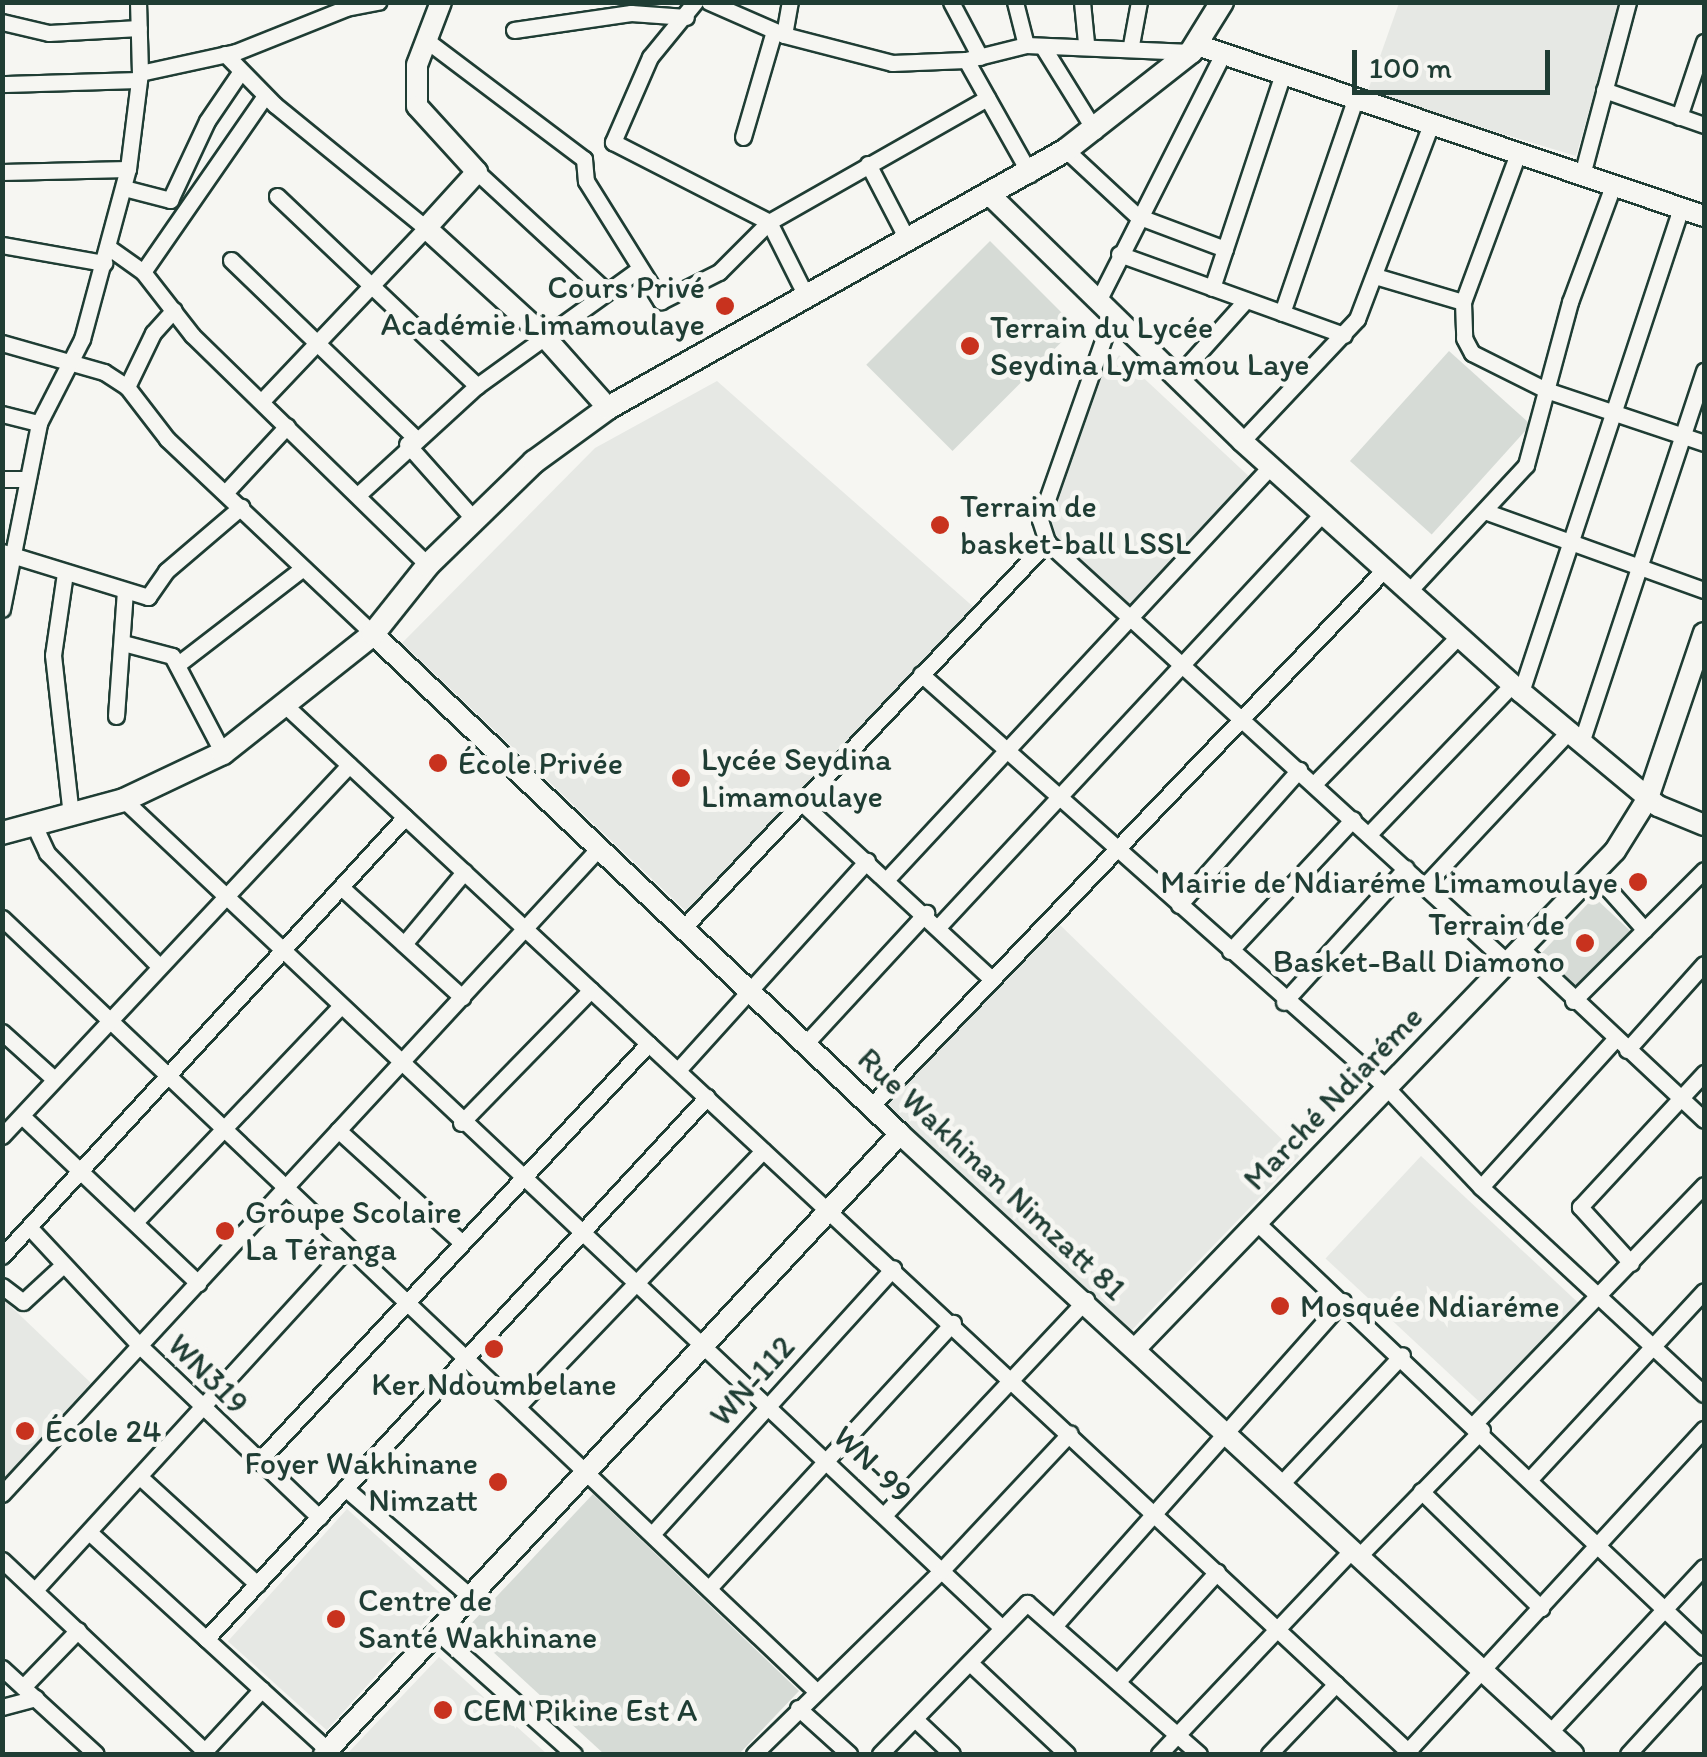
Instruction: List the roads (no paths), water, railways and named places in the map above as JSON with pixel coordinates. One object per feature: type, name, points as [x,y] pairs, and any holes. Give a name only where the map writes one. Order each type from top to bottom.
[{"type":"main road","points":[[2,833],[124,800],[223,753],[288,708],[373,634],[428,566],[534,462],[608,408],[1030,174],[1095,131],[1194,48],[1222,2]]},
{"type":"street","points":[[2,608],[9,553],[39,424],[72,361],[124,188],[140,76],[138,2]]},
{"type":"street","points":[[2,84],[140,76],[226,54],[346,5],[378,2]]},
{"type":"street","points":[[441,2],[417,65],[417,106],[478,172],[605,290]]},
{"type":"street","points":[[709,2],[779,33],[892,63],[973,58],[1035,46],[1194,48],[1704,216]]},
{"type":"street","points":[[743,136],[790,2]]},
{"type":"street","points":[[951,2],[987,98],[1030,174]]},
{"type":"street","points":[[1015,2],[1035,46],[1095,131]]},
{"type":"street","points":[[1082,2],[1086,44]]},
{"type":"street","points":[[1131,45],[1139,2]]},
{"type":"street","points":[[1582,175],[1628,2]]},
{"type":"street","points":[[514,30],[631,12],[691,10]]},
{"type":"street","points":[[691,10],[650,57],[612,142],[769,222],[806,296]]},
{"type":"street","points":[[2,22],[49,34],[139,28]]},
{"type":"street","points":[[426,40],[582,156],[584,178],[638,270],[666,302],[720,272],[769,222],[987,98]]},
{"type":"street","points":[[1679,116],[1704,42]]},
{"type":"street","points":[[226,54],[265,96],[426,228],[543,335],[608,408]]},
{"type":"street","points":[[1222,55],[1119,254],[1040,520],[1047,542],[1406,868],[1573,1001],[1704,1120]]},
{"type":"street","points":[[124,188],[168,202],[207,121],[241,71]]},
{"type":"street","points":[[1212,288],[1282,76]]},
{"type":"street","points":[[1604,90],[1704,125]]},
{"type":"street","points":[[143,272],[265,96]]},
{"type":"street","points":[[1282,313],[1355,100]]},
{"type":"street","points":[[1242,442],[1344,335],[1375,276],[1431,124]]},
{"type":"street","points":[[1066,150],[1137,216],[1225,249]]},
{"type":"street","points":[[1518,153],[1463,302],[1472,353],[1546,390],[1704,443]]},
{"type":"street","points":[[868,164],[908,241]]},
{"type":"street","points":[[2,172],[128,169]]},
{"type":"street","points":[[262,402],[478,172]]},
{"type":"street","points":[[1409,591],[1487,512],[1526,465],[1546,390],[1613,186]]},
{"type":"street","points":[[276,196],[477,386]]},
{"type":"street","points":[[991,196],[1242,442],[1517,688],[1648,798],[1704,824]]},
{"type":"street","points":[[1370,834],[1517,688],[1575,543],[1681,208]]},
{"type":"street","points":[[2,245],[106,255],[143,272],[262,402],[428,566]]},
{"type":"street","points":[[1119,254],[1344,335]]},
{"type":"street","points":[[231,260],[411,441],[473,518]]},
{"type":"street","points":[[359,494],[411,441],[477,386],[605,290],[638,270]]},
{"type":"street","points":[[1375,276],[1463,302]]},
{"type":"street","points":[[1177,377],[1246,300]]},
{"type":"street","points":[[126,386],[153,333],[174,310]]},
{"type":"street","points":[[2,343],[72,361],[126,386],[167,438],[373,634]]},
{"type":"street","points":[[1426,884],[1576,735],[1704,371]]},
{"type":"street","points":[[2,414],[39,424]]},
{"type":"street","points":[[226,492],[287,426]]},
{"type":"street","points":[[888,879],[1134,620],[1270,466]]},
{"type":"street","points":[[2,479],[27,480]]},
{"type":"street","points":[[9,553],[150,596],[166,571],[241,507]]},
{"type":"street","points":[[940,925],[1324,512]]},
{"type":"street","points":[[1487,512],[1704,590]]},
{"type":"street","points":[[685,926],[1047,542]]},
{"type":"street","points":[[177,666],[303,568]]},
{"type":"street","points":[[872,1105],[989,977],[1385,568]]},
{"type":"street","points":[[65,573],[53,655],[71,816]]},
{"type":"street","points":[[116,716],[125,591]]},
{"type":"street","name":"Rue Wakhinan Nimzatt 81","points":[[373,634],[598,849],[750,986],[900,1134],[1086,1300],[1280,1485],[1573,1754]]},
{"type":"street","name":"Marché Ndiaréme","points":[[1136,1348],[1594,873],[1648,798],[1704,634]]},
{"type":"street","points":[[1314,784],[1459,636]]},
{"type":"street","points":[[123,643],[163,649],[177,666],[223,753]]},
{"type":"street","points":[[921,674],[1284,1002],[1386,1088],[1481,1187],[1704,1394]]},
{"type":"street","points":[[288,708],[1070,1432],[1408,1754],[1704,1429]]},
{"type":"street","points":[[2,1136],[348,765]]},
{"type":"street","points":[[1180,905],[1299,770]]},
{"type":"street","name":"WN-99","points":[[124,800],[399,1065],[768,1403],[1001,1626]]},
{"type":"street","points":[[802,803],[940,925],[989,977]]},
{"type":"street","points":[[2,1256],[405,817]]},
{"type":"street","points":[[1230,950],[1353,819]]},
{"type":"street","points":[[34,825],[47,853],[159,966]]},
{"type":"street","points":[[2,1494],[598,849]]},
{"type":"street","points":[[678,1070],[750,986],[868,861]]},
{"type":"street","points":[[1284,1002],[1406,868]]},
{"type":"street","points":[[404,944],[464,872]]},
{"type":"street","points":[[1594,873],[1645,930]]},
{"type":"street","points":[[1573,1001],[1703,875]]},
{"type":"street","points":[[342,887],[462,997]]},
{"type":"street","points":[[807,1042],[926,912]]},
{"type":"street","points":[[2,918],[106,1022],[404,1303],[520,1404],[815,1690]]},
{"type":"street","points":[[1481,1187],[1704,964]]},
{"type":"street","points":[[461,1123],[590,990]]},
{"type":"street","points":[[136,1222],[341,1006]]},
{"type":"street","points":[[2,1032],[54,1079]]},
{"type":"street","points":[[258,1462],[648,1044]]},
{"type":"street","points":[[1631,1263],[1580,1207],[1704,1073]]},
{"type":"street","points":[[206,1639],[707,1097]]},
{"type":"street","points":[[22,1116],[198,1283]]},
{"type":"street","points":[[338,1130],[461,1242]]},
{"type":"street","points":[[89,1532],[326,1752],[900,1134]]},
{"type":"street","points":[[520,1404],[763,1151]]},
{"type":"street","points":[[1159,1754],[1279,1629],[1421,1491],[1704,1185]]},
{"type":"street","points":[[1255,1221],[1478,1427],[1704,1647]]},
{"type":"street","name":"WN319","points":[[30,1228],[140,1346],[319,1517]]},
{"type":"street","points":[[36,1590],[347,1248]]},
{"type":"street","points":[[2,1286],[24,1302],[63,1265]]},
{"type":"street","name":"WN-112","points":[[654,1532],[893,1268]]},
{"type":"street","points":[[1530,1479],[1704,1291]]},
{"type":"street","points":[[885,1514],[1086,1300]]},
{"type":"street","points":[[1056,1624],[1343,1301]]},
{"type":"street","points":[[710,1587],[952,1324]]},
{"type":"street","points":[[1280,1485],[1402,1356]]},
{"type":"street","points":[[754,1754],[815,1690],[942,1570],[1070,1432]]},
{"type":"street","points":[[140,1477],[257,1584]]},
{"type":"street","points":[[346,1488],[472,1598]]},
{"type":"street","points":[[1421,1491],[1541,1608]]},
{"type":"street","points":[[2,1560],[203,1752],[262,1689]]},
{"type":"street","points":[[1549,1733],[1704,1567]]},
{"type":"street","points":[[1119,1680],[1218,1572]]},
{"type":"street","points":[[880,1754],[917,1721],[1001,1626],[1028,1603],[1199,1754]]},
{"type":"street","points":[[2,1707],[29,1693],[78,1630]]},
{"type":"street","points":[[438,1633],[574,1754]]},
{"type":"street","points":[[970,1663],[1067,1754]]},
{"type":"street","points":[[2,1668],[96,1754]]},
{"type":"street","points":[[1628,1754],[1704,1671]]},
{"type":"street","points":[[1269,1754],[1336,1684]]},
{"type":"street","points":[[798,1708],[849,1754]]},
{"type":"street","points":[[917,1721],[952,1754]]},
{"type":"place","name":"Cours Privé Académie Limamoulaye","points":[[725,306]]},
{"type":"place","name":"Terrain du Lycée Seydina Lymamou Laye","points":[[970,346]]},
{"type":"place","name":"Terrain de basket-ball LSSL","points":[[940,525]]},
{"type":"place","name":"École Privée","points":[[438,763]]},
{"type":"place","name":"Lycée Seydina Limamoulaye","points":[[681,778]]},
{"type":"place","name":"Mairie de Ndiaréme Limamoulaye","points":[[1638,882]]},
{"type":"place","name":"Terrain de Basket-Ball Diamono","points":[[1585,943]]},
{"type":"place","name":"Groupe Scolaire La Téranga","points":[[225,1231]]},
{"type":"place","name":"Mosquée Ndiaréme","points":[[1280,1306]]},
{"type":"place","name":"Ker Ndoumbelane","points":[[494,1349]]},
{"type":"place","name":"École 24","points":[[25,1431]]},
{"type":"place","name":"Foyer Wakhinane Nimzatt","points":[[498,1482]]},
{"type":"place","name":"Centre de Santé Wakhinane","points":[[336,1619]]},
{"type":"place","name":"CEM Pikine Est A","points":[[443,1710]]}]
